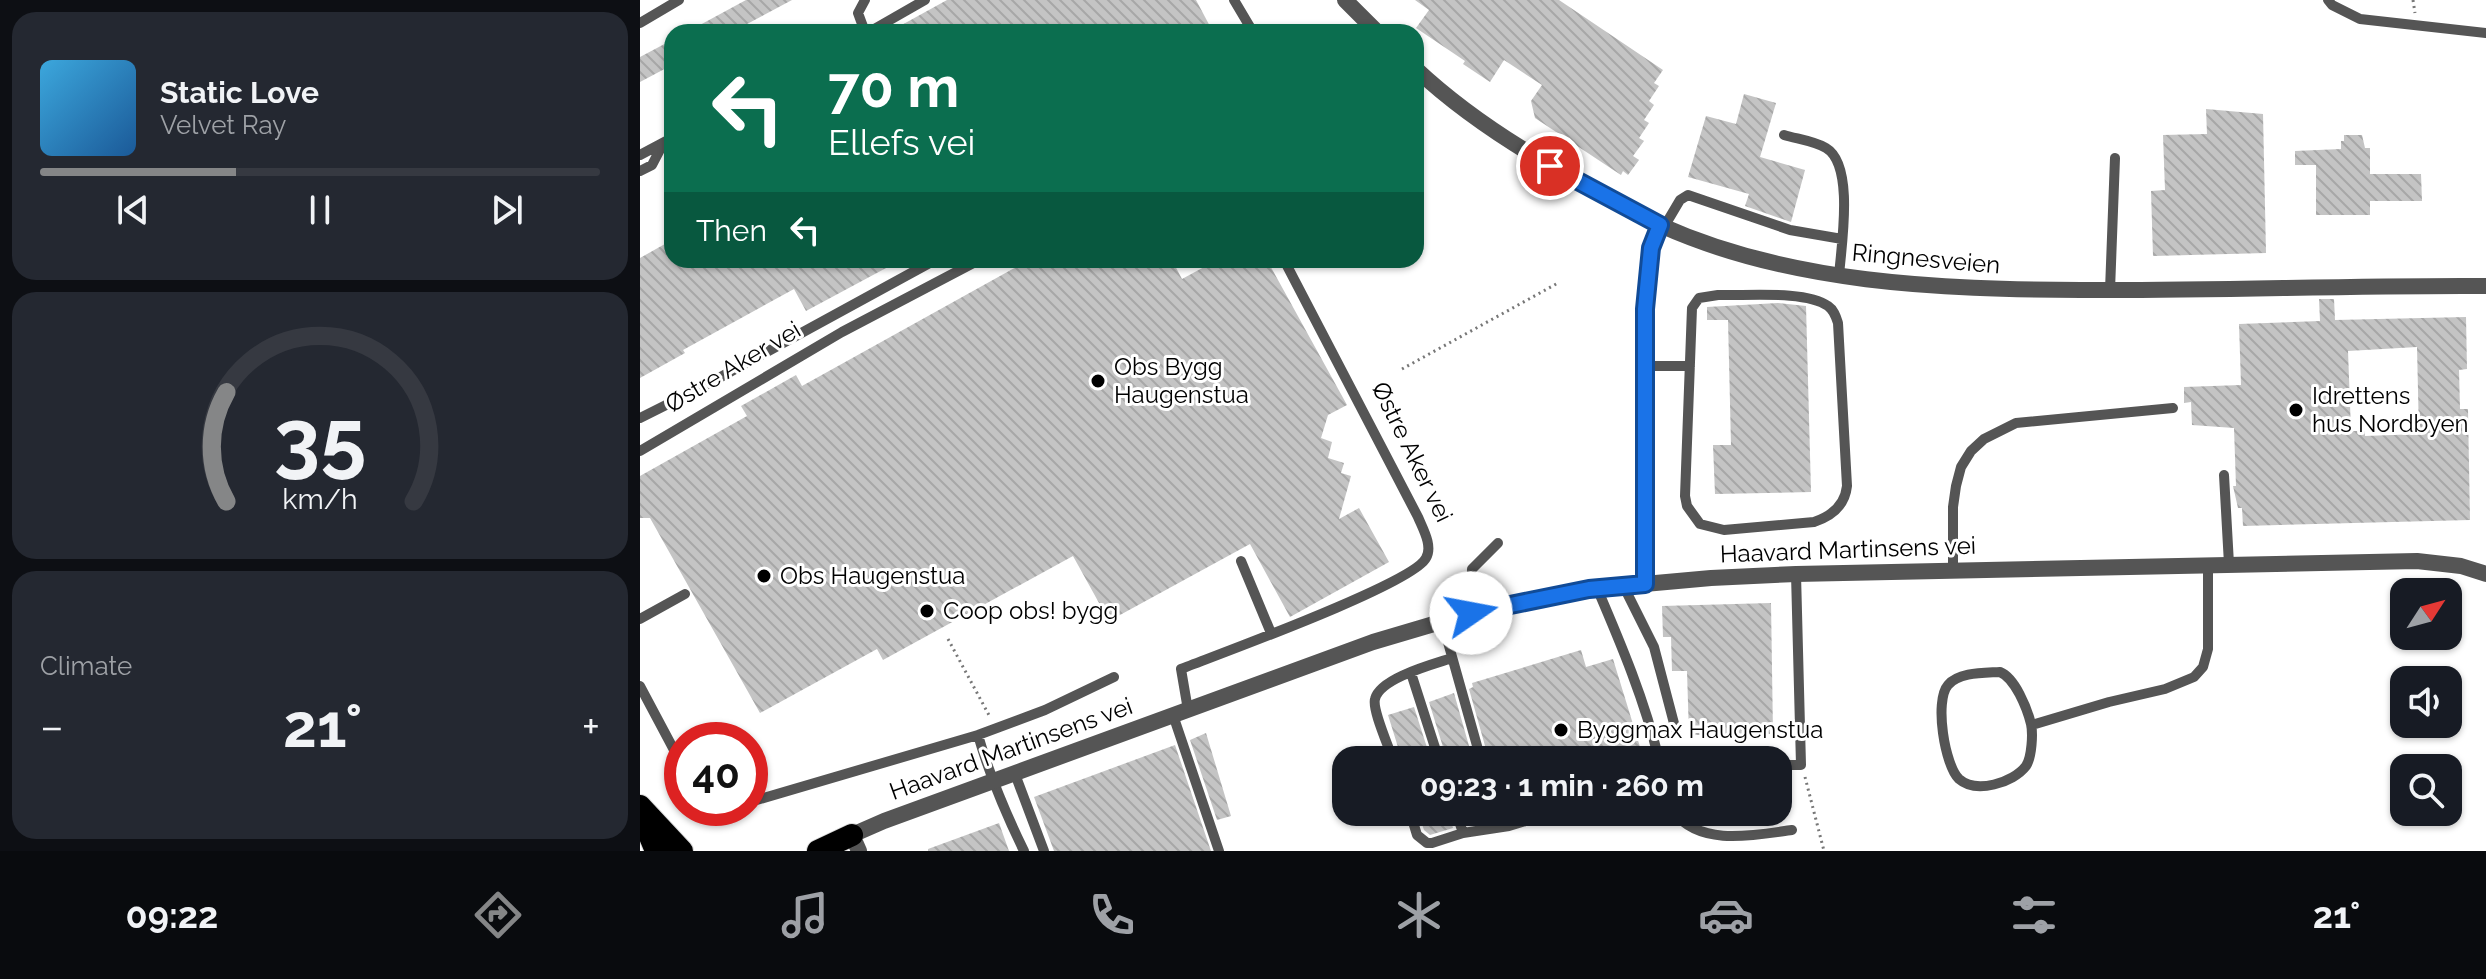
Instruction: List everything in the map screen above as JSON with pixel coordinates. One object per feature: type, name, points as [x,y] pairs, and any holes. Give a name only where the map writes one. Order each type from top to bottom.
[{"type":"highway","points":[[640,806],[682,851]]},
{"type":"highway","points":[[640,812],[656,851]]},
{"type":"highway","points":[[818,851],[856,843]]},
{"type":"street","points":[[1345,0],[1369,24]]},
{"type":"street","name":"Ringnesveien","points":[[1424,75],[1503,136],[1550,166],[1662,226],[1726,248],[1839,276],[1910,285],[1990,290],[2486,286]]},
{"type":"street","points":[[1645,584],[1647,272],[1651,248],[1662,226]]},
{"type":"street","name":"Haavard Martinsens vei","points":[[856,843],[992,782],[1373,642],[1471,613],[1597,588],[1796,574],[2417,561],[2461,566],[2486,574]]},
{"type":"lane","points":[[640,23],[679,0]]},
{"type":"lane","points":[[863,24],[858,13],[865,0]]},
{"type":"lane","points":[[882,24],[925,0]]},
{"type":"lane","points":[[1234,0],[1248,24]]},
{"type":"lane","points":[[2328,0],[2360,19],[2486,33]]},
{"type":"lane","points":[[1784,135],[1824,147],[1838,163],[1843,189],[1839,276]]},
{"type":"lane","points":[[640,155],[664,142]]},
{"type":"lane","points":[[640,171],[652,165],[664,146]]},
{"type":"lane","points":[[2110,290],[2115,158]]},
{"type":"lane","points":[[1662,226],[1680,200],[1688,195],[1790,230],[1842,239]]},
{"type":"lane","name":"Østre Aker vei","points":[[640,418],[920,268]]},
{"type":"lane","name":"Østre Aker vei","points":[[640,451],[842,332],[964,268]]},
{"type":"lane","name":"Østre Aker vei","points":[[1180,712],[1181,669],[1381,588],[1420,567],[1428,552],[1428,542],[1412,504],[1288,268]]},
{"type":"lane","points":[[1718,295],[1804,298],[1830,307],[1838,323],[1847,486],[1841,505],[1832,514],[1814,522],[1724,530],[1700,524],[1687,506],[1685,496],[1690,366],[1692,308],[1699,298],[1718,295]]},
{"type":"lane","points":[[1645,366],[1690,366]]},
{"type":"lane","points":[[1953,570],[1956,486],[1961,467],[1971,451],[1984,439],[2016,423],[2173,408]]},
{"type":"lane","points":[[2224,475],[2229,564]]},
{"type":"lane","points":[[1471,613],[1472,569],[1498,543]]},
{"type":"lane","points":[[1241,561],[1271,633]]},
{"type":"lane","points":[[2032,725],[2165,689],[2194,677],[2203,667],[2208,649],[2208,565]]},
{"type":"lane","points":[[1792,765],[1801,765],[1796,574]]},
{"type":"lane","points":[[1623,585],[1654,647],[1676,731]]},
{"type":"lane","points":[[1597,588],[1619,640],[1656,746]]},
{"type":"lane","points":[[640,619],[685,594]]},
{"type":"lane","points":[[1442,621],[1477,746]]},
{"type":"lane","points":[[1389,746],[1375,698],[1387,684],[1452,658]]},
{"type":"lane","points":[[2000,672],[2012,681],[2032,725],[2029,761],[2023,769],[1998,783],[1978,787],[1968,785],[1951,768],[1941,718],[1945,690],[1958,678],[2000,672]]},
{"type":"lane","points":[[1411,673],[1434,746]]},
{"type":"lane","points":[[768,797],[978,735],[1045,710],[1114,677]]},
{"type":"lane","points":[[640,686],[664,731]]},
{"type":"lane","points":[[1180,712],[1219,851]]},
{"type":"lane","points":[[978,735],[1007,820],[1024,851]]},
{"type":"lane","points":[[1015,774],[1044,851]]},
{"type":"lane","points":[[1414,826],[1417,835],[1427,843],[1506,826]]},
{"type":"lane","points":[[1461,826],[1463,833]]},
{"type":"lane","points":[[1690,826],[1715,835],[1754,835],[1792,830]]},
{"type":"path","points":[[1402,369],[1558,283]]},
{"type":"path","points":[[948,639],[996,728]]},
{"type":"path","points":[[1801,765],[1824,851]]},
{"type":"building","points":[[746,0],[792,0],[747,24],[702,24]]},
{"type":"building","points":[[947,0],[1196,0],[1209,24],[904,24]]},
{"type":"building","points":[[1415,0],[1559,0],[1663,70],[1654,83],[1659,86],[1649,101],[1654,105],[1644,120],[1649,123],[1639,138],[1644,141],[1633,156],[1639,160],[1628,175],[1623,171],[1621,175],[1535,118],[1531,101],[1542,85],[1504,60],[1490,82],[1424,33],[1424,24],[1419,24],[1429,10]]},
{"type":"building","points":[[664,44],[664,69],[640,82],[640,57]]},
{"type":"building","points":[[1744,94],[1776,103],[1760,157],[1805,170],[1791,222],[1745,206],[1749,194],[1688,177],[1706,116],[1736,124]]},
{"type":"building","points":[[2206,109],[2263,114],[2266,253],[2153,256],[2151,191],[2165,190],[2163,135],[2207,134]]},
{"type":"building","points":[[2344,135],[2362,135],[2365,148],[2370,148],[2370,174],[2421,174],[2422,201],[2370,201],[2370,215],[2316,215],[2316,165],[2295,165],[2295,151],[2341,149]]},
{"type":"building","points":[[664,244],[664,268],[886,268],[806,311],[794,289],[683,350],[685,353],[640,378],[640,258]]},
{"type":"building","points":[[1015,268],[1176,268],[1182,279],[1202,268],[1271,268],[1347,405],[1328,415],[1321,438],[1332,442],[1328,458],[1344,463],[1341,473],[1351,476],[1339,519],[1359,508],[1389,562],[1290,617],[1250,544],[1109,621],[1073,556],[883,660],[877,649],[760,713],[650,518],[640,518],[640,476],[747,416],[741,406],[796,375],[802,386]]},
{"type":"building","points":[[2319,299],[2334,299],[2335,320],[2466,317],[2467,369],[2459,370],[2460,409],[2468,409],[2470,520],[2243,526],[2242,508],[2238,508],[2233,486],[2236,486],[2234,428],[2192,425],[2191,402],[2184,403],[2184,387],[2241,385],[2239,324],[2320,321]],"holes":[[[2417,347],[2419,434],[2365,436],[2365,431],[2351,431],[2348,351]]]},
{"type":"building","points":[[1778,303],[1806,306],[1811,492],[1715,494],[1713,445],[1731,445],[1728,320],[1707,320],[1707,307]]},
{"type":"building","points":[[1771,603],[1773,734],[1689,735],[1687,671],[1672,671],[1671,637],[1663,637],[1662,606]]},
{"type":"building","points":[[1581,650],[1586,667],[1613,659],[1640,746],[1485,746],[1469,689],[1473,687],[1472,683]]},
{"type":"building","points":[[1454,693],[1469,746],[1443,746],[1429,702]]},
{"type":"building","points":[[1414,707],[1427,746],[1398,746],[1388,715]]},
{"type":"building","points":[[1206,733],[1231,816],[1217,820],[1190,740]]},
{"type":"building","points":[[1175,745],[1211,851],[1054,851],[1034,797]]},
{"type":"building","points":[[999,823],[1009,851],[928,851],[928,849]]},
{"type":"building","points":[[1423,826],[1453,828],[1430,835]]},
{"type":"place","name":"Obs Bygg Haugenstua","points":[[1098,381]]},
{"type":"place","name":"Idrettens hus Nordbyen","points":[[2296,410]]},
{"type":"place","name":"Obs Haugenstua","points":[[764,576]]},
{"type":"place","name":"Coop obs! bygg","points":[[927,611]]},
{"type":"place","name":"Byggmax Haugenstua","points":[[1561,730]]},
{"type":"route","points":[[1471,613],[1589,589],[1645,584],[1645,309],[1651,248],[1660,225],[1550,166]]}]
